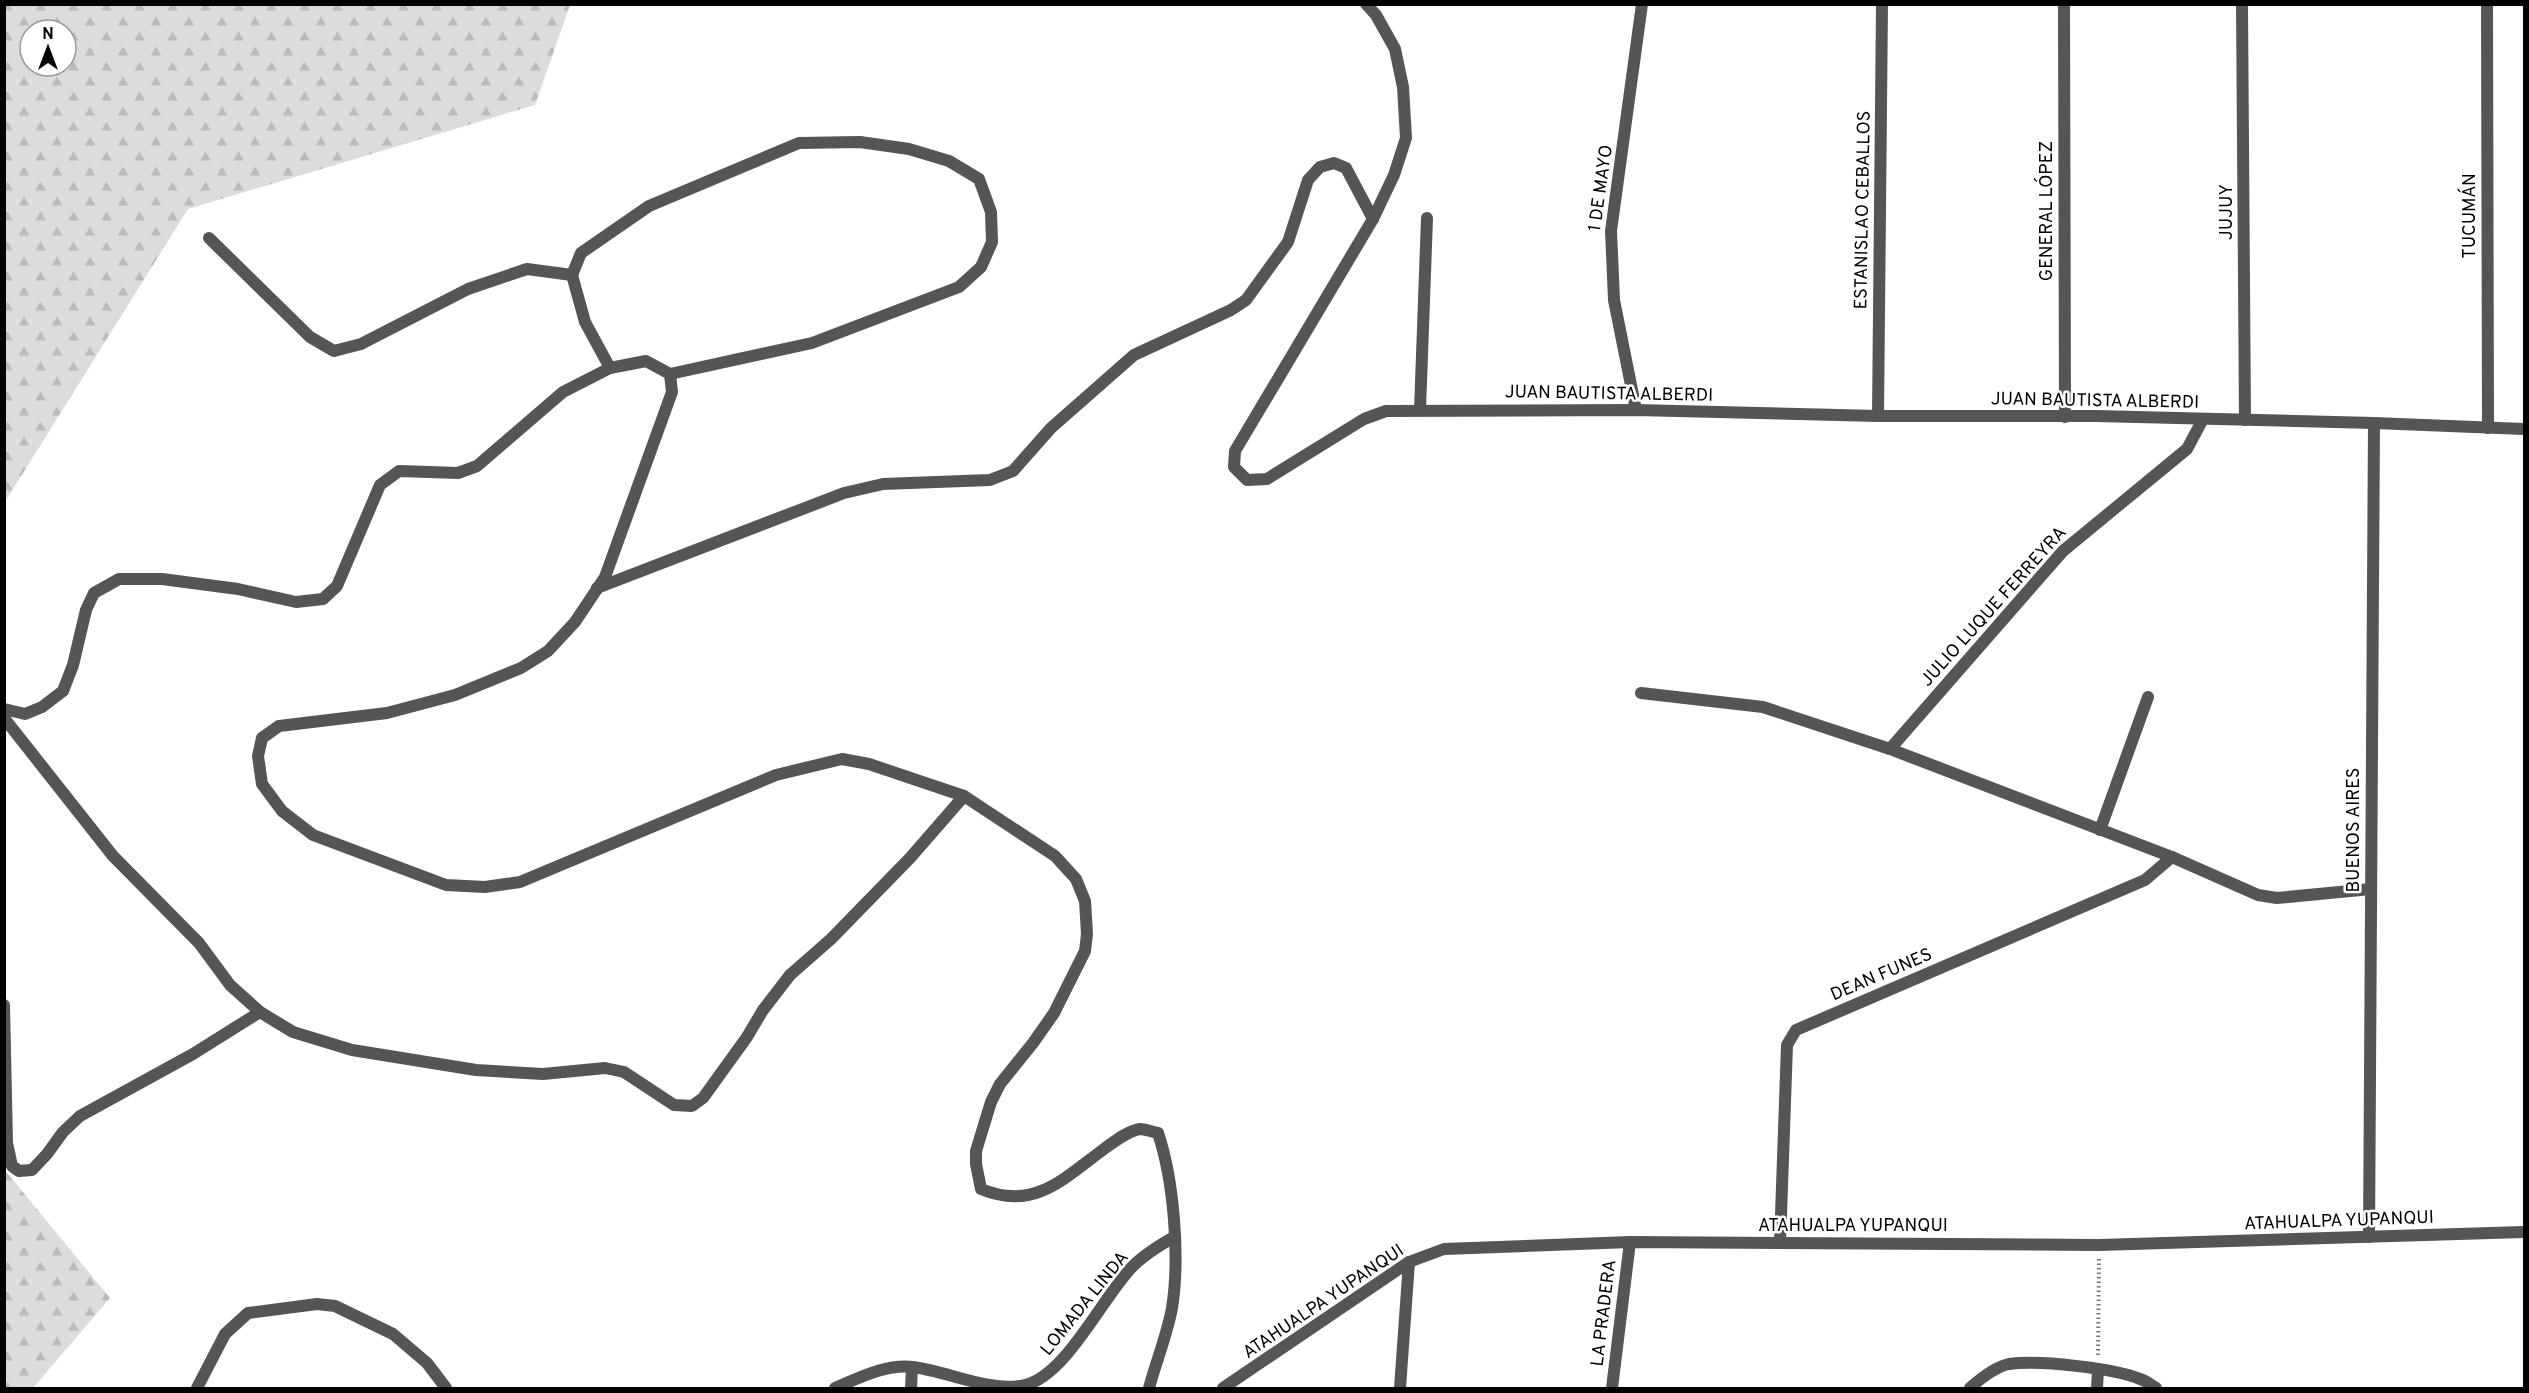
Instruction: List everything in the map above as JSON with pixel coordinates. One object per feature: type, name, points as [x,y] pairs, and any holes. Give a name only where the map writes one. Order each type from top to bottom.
[{"type":"street","name":"JUAN BAUTISTA ALBERDI","points":[[1366,4],[1376,15],[1395,49],[1403,87],[1406,138],[1394,175],[1373,219],[1234,451],[1234,467],[1247,480],[1267,479],[1364,419],[1386,411],[1636,410],[1878,416],[2203,419],[2524,429]]},
{"type":"street","name":"1 DE MAYO","points":[[1636,410],[1614,300],[1611,231],[1642,4]]},
{"type":"street","name":"ESTANISLAO CEBALLOS","points":[[1878,416],[1882,4]]},
{"type":"street","name":"GENERAL LÓPEZ","points":[[2064,4],[2065,417]]},
{"type":"street","name":"JUJUY","points":[[2242,4],[2245,420]]},
{"type":"street","name":"TUCUMÁN","points":[[2487,4],[2488,428]]},
{"type":"street","points":[[4,709],[25,714],[42,707],[63,691],[73,665],[86,610],[94,593],[119,579],[162,579],[238,589],[296,602],[322,599],[337,586],[380,485],[399,471],[458,473],[477,466],[563,392],[610,368],[646,361],[670,374],[812,343],[959,287],[981,267],[992,242],[991,212],[979,179],[949,161],[909,149],[860,142],[800,143],[649,206],[581,253],[572,275],[585,322],[610,368]]},
{"type":"street","points":[[597,588],[844,493],[883,484],[990,480],[1013,471],[1051,428],[1134,355],[1231,310],[1246,300],[1288,242],[1308,180],[1320,167],[1334,163],[1346,168],[1373,219]]},
{"type":"street","points":[[1420,410],[1427,218]]},
{"type":"street","points":[[209,238],[310,337],[334,351],[361,344],[468,289],[527,269],[572,275]]},
{"type":"street","points":[[670,374],[672,392],[604,577],[575,622],[548,651],[521,668],[454,695],[387,713],[279,726],[262,738],[258,756],[262,784],[282,811],[313,835],[446,885],[485,887],[520,882],[776,775],[842,759],[869,764],[964,796],[1055,856],[1076,879],[1085,901],[1087,934],[1085,951],[1054,1013],[1000,1083],[991,1102],[976,1151],[976,1164],[981,1189],[999,1196],[1031,1196],[1058,1182],[1119,1138],[1141,1129],[1158,1134],[1165,1156],[1174,1237],[1172,1310],[1149,1389]]},
{"type":"street","name":"JULIO LUQUE FERREYRA","points":[[1890,749],[2063,551],[2187,448],[2203,419]]},
{"type":"street","name":"BUENOS AIRES","points":[[2369,1237],[2374,423]]},
{"type":"street","points":[[1641,693],[1763,707],[1890,749],[2172,857],[2258,895],[2277,898],[2371,889]]},
{"type":"street","points":[[2100,830],[2148,697]]},
{"type":"street","points":[[4,718],[113,855],[199,943],[230,985],[260,1012],[293,1032],[363,1052],[476,1070],[543,1074],[605,1068],[624,1072],[674,1105],[692,1106],[703,1098],[742,1045],[763,1010],[790,975],[839,931],[910,858],[964,796]]},
{"type":"street","name":"DEAN FUNES","points":[[1780,1243],[1787,1045],[1796,1030],[2145,880],[2172,857]]},
{"type":"street","points":[[4,1005],[6,1143],[12,1166],[20,1171],[32,1170],[63,1132],[80,1116],[193,1054],[260,1012]]},
{"type":"street","name":"ATAHUALPA YUPANQUI","points":[[1223,1389],[1409,1262],[1444,1249],[1630,1242],[2099,1245],[2524,1232]]},
{"type":"street","name":"LOMADA LINDA","points":[[835,1389],[874,1371],[912,1367],[1001,1387],[1025,1385],[1051,1373],[1133,1266],[1152,1250],[1174,1237]]},
{"type":"street","name":"LA PRADERA","points":[[1612,1389],[1630,1242]]},
{"type":"street","points":[[1400,1389],[1409,1262]]},
{"type":"street","points":[[197,1389],[225,1334],[248,1313],[317,1304],[335,1306],[393,1334],[427,1363],[446,1389]]},
{"type":"street","points":[[1970,1389],[1982,1377],[2008,1364],[2060,1364],[2098,1370],[2140,1379],[2156,1389]]},
{"type":"street","points":[[911,1389],[912,1367]]},
{"type":"street","points":[[2097,1389],[2098,1370]]},
{"type":"path","points":[[2098,1370],[2099,1245]]},
{"type":"green space","points":[[5,4],[570,4],[535,105],[188,209],[5,502]]},
{"type":"green space","points":[[4,1169],[110,1298],[33,1388],[5,1388]]}]
